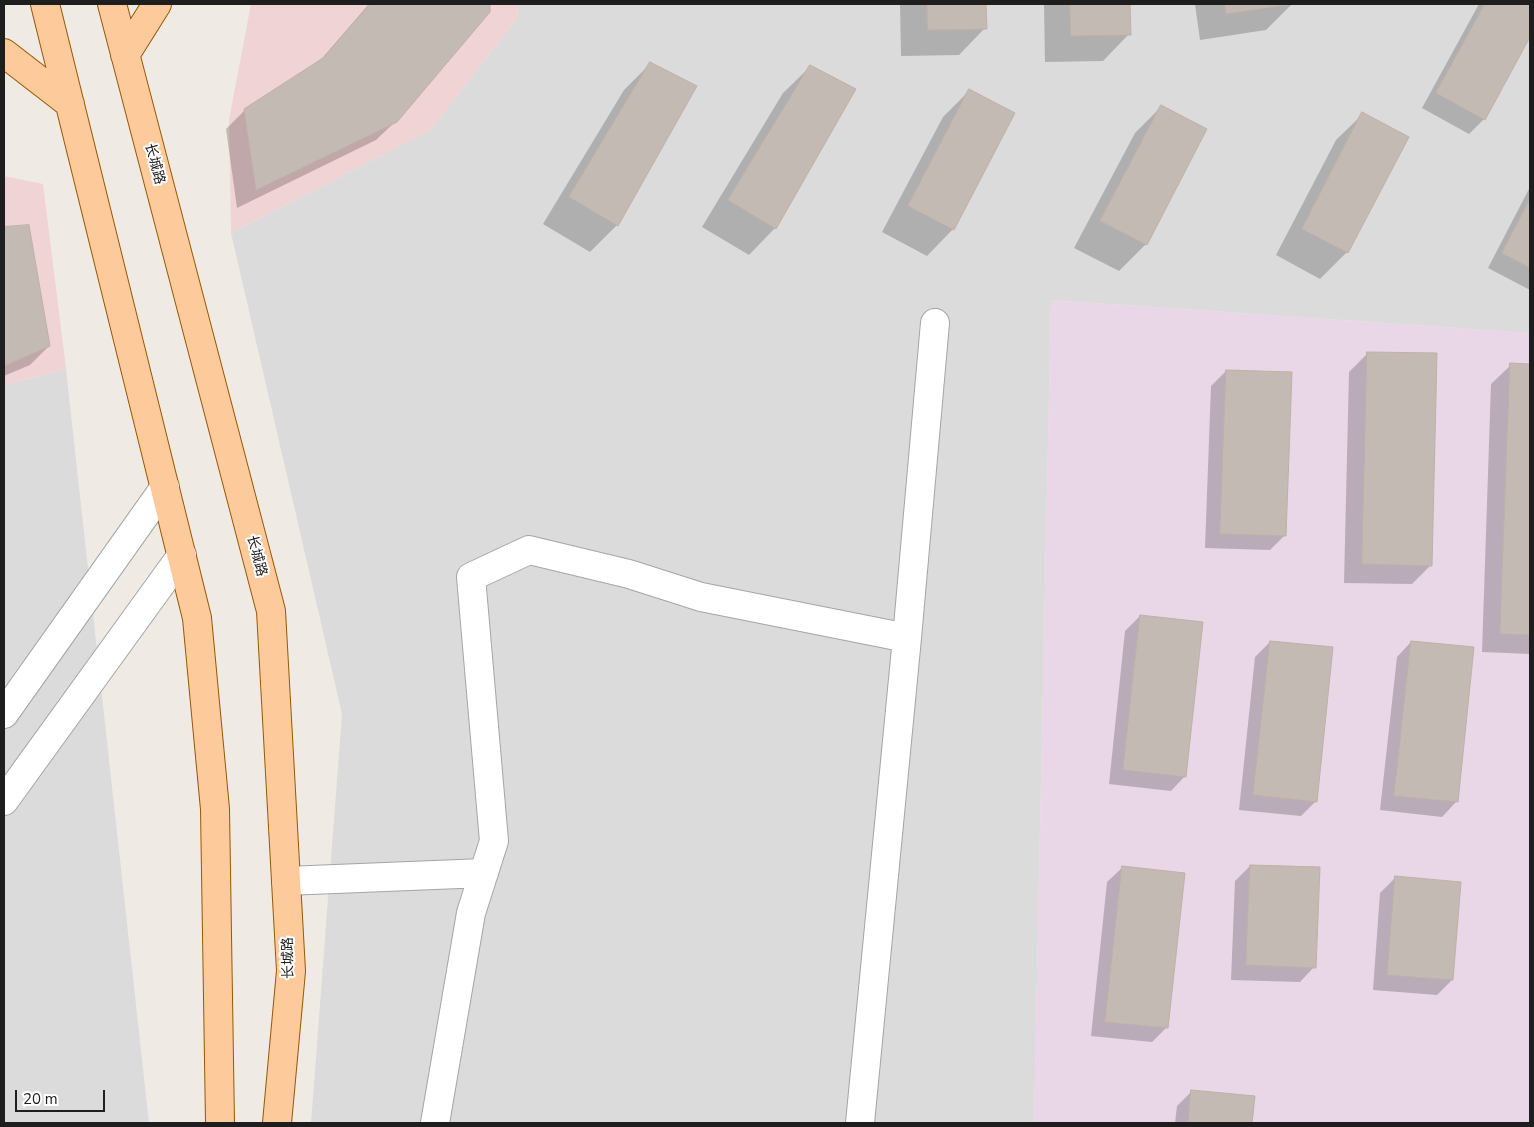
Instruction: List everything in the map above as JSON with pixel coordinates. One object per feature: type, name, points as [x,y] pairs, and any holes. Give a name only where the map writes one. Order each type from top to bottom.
[{"type":"main road","points":[[45,4],[198,618],[215,808],[220,1123]]},
{"type":"main road","name":"长城路","points":[[112,4],[271,612],[291,971],[277,1123]]},
{"type":"main road","points":[[125,55],[157,4]]},
{"type":"main road","points":[[4,53],[70,104]]},
{"type":"street","points":[[860,1123],[907,638],[935,323]]},
{"type":"street","points":[[4,714],[165,487]]},
{"type":"street","points":[[435,1123],[471,913],[494,841],[471,576],[529,550],[629,574],[701,597],[907,638]]},
{"type":"street","points":[[4,801],[182,555]]},
{"type":"street","points":[[286,881],[484,873]]},
{"type":"shaded area","points":[[251,4],[518,4],[517,18],[431,130],[231,233],[229,120]]},
{"type":"shaded area","points":[[518,4],[1530,4],[1530,333],[1051,300],[1034,1123],[311,1123],[342,714],[231,233],[431,130],[517,18]]},
{"type":"shaded area","points":[[4,176],[43,184],[66,369],[4,385]]},
{"type":"shaded area","points":[[1051,300],[1530,333],[1530,1123],[1034,1123]]},
{"type":"shaded area","points":[[66,369],[149,1123],[4,1123],[4,385]]},
{"type":"building","points":[[370,4],[490,4],[490,12],[397,122],[256,190],[244,109],[323,58]]},
{"type":"building","points":[[927,4],[986,4],[987,29],[928,30]]},
{"type":"building","points":[[1070,4],[1130,4],[1131,35],[1071,36]]},
{"type":"building","points":[[1225,4],[1294,4],[1226,14]]},
{"type":"building","points":[[1485,4],[1530,4],[1530,37],[1485,120],[1436,93]]},
{"type":"building","points":[[650,62],[697,86],[618,226],[569,197]]},
{"type":"building","points":[[810,65],[856,89],[776,229],[728,200]]},
{"type":"building","points":[[969,89],[1015,113],[954,230],[908,206]]},
{"type":"building","points":[[1161,105],[1207,129],[1147,245],[1100,221]]},
{"type":"building","points":[[1362,112],[1409,137],[1348,253],[1302,229]]},
{"type":"building","points":[[1530,199],[1530,268],[1502,253]]},
{"type":"building","points":[[29,225],[50,346],[4,366],[4,227]]},
{"type":"building","points":[[1367,352],[1437,353],[1432,566],[1362,564]]},
{"type":"building","points":[[1510,363],[1530,364],[1530,635],[1500,634]]},
{"type":"building","points":[[1226,370],[1292,372],[1286,536],[1220,534]]},
{"type":"building","points":[[1140,615],[1203,622],[1186,777],[1123,770]]},
{"type":"building","points":[[1270,641],[1333,647],[1317,802],[1253,795]]},
{"type":"building","points":[[1411,641],[1474,647],[1458,802],[1394,796]]},
{"type":"building","points":[[1250,865],[1320,867],[1316,968],[1246,965]]},
{"type":"building","points":[[1122,866],[1185,873],[1168,1028],[1105,1022]]},
{"type":"building","points":[[1395,876],[1461,882],[1453,980],[1387,975]]},
{"type":"building","points":[[1191,1090],[1255,1096],[1252,1123],[1188,1123]]}]
